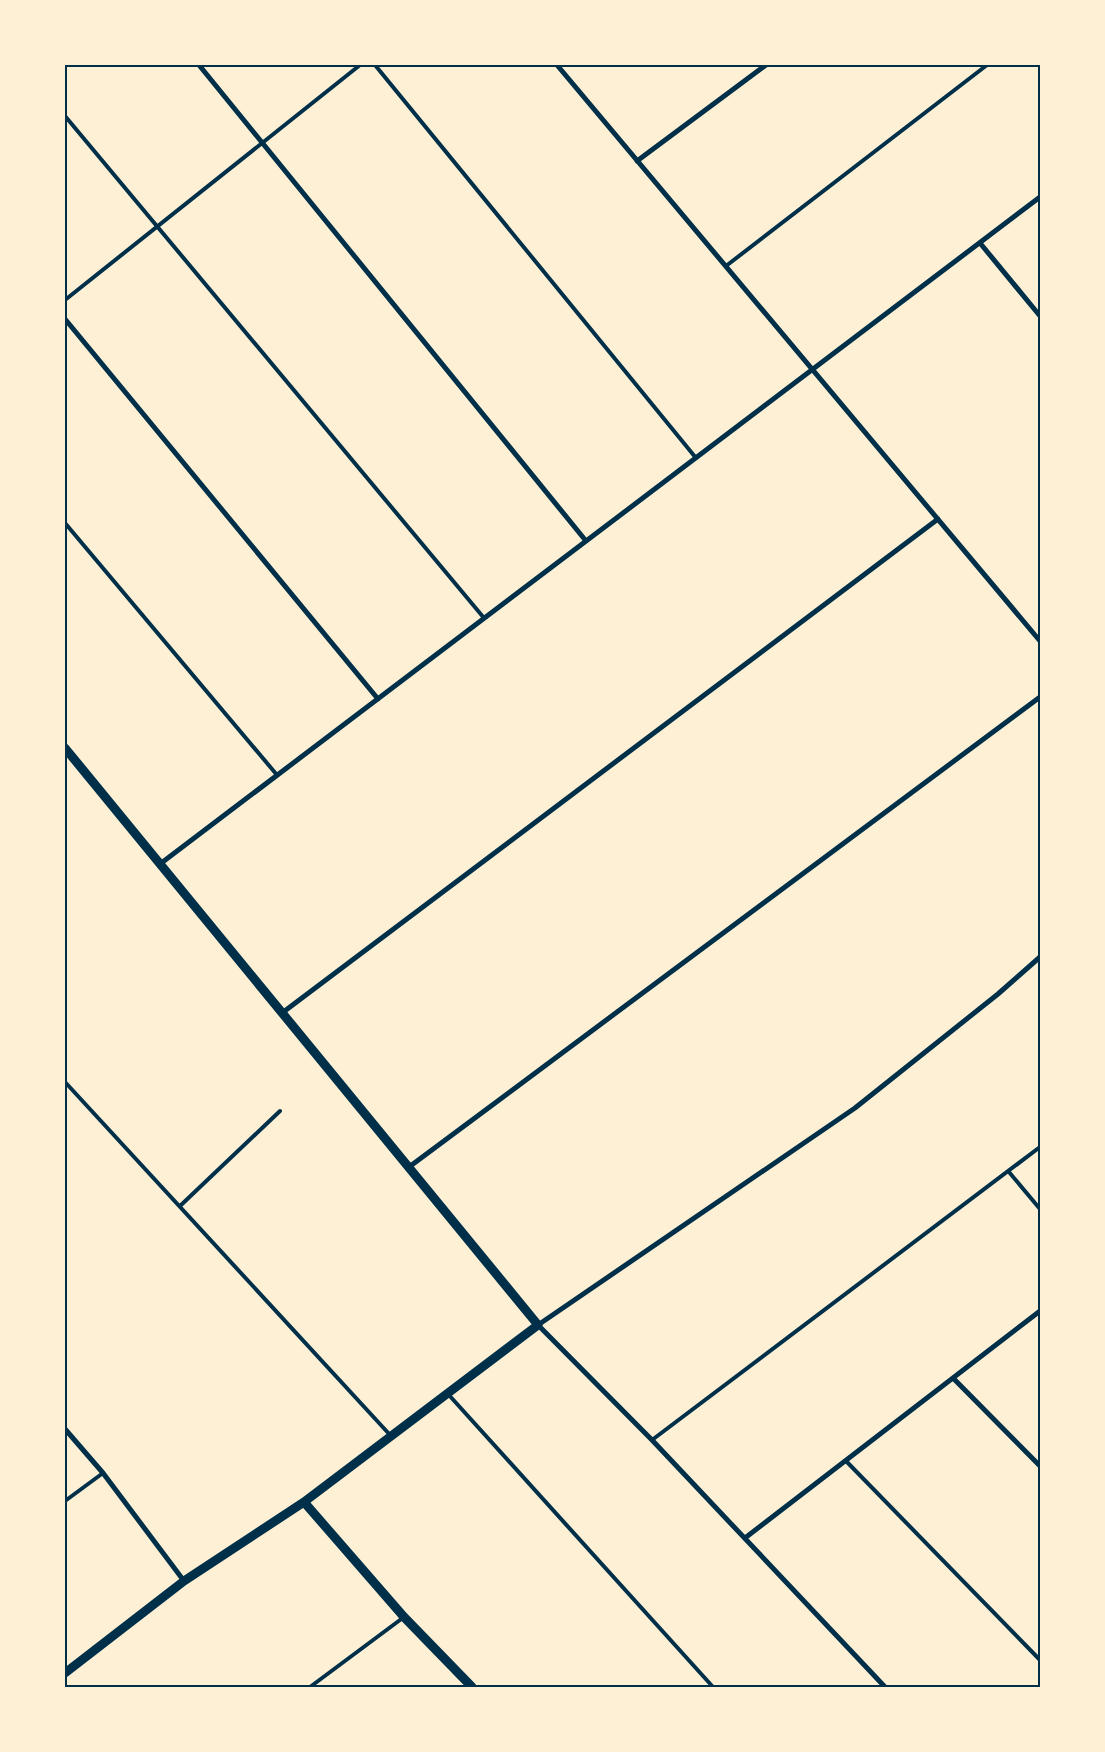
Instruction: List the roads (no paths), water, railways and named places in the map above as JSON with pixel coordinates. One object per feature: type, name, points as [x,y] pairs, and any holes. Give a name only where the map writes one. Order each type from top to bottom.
[{"type":"street","points":[[199,65],[264,142],[586,541]]},
{"type":"street","points":[[557,65],[1040,640]]},
{"type":"street","points":[[637,161],[766,65]]},
{"type":"street","points":[[160,864],[1040,197]]},
{"type":"street","points":[[980,243],[1040,316]]},
{"type":"street","points":[[65,319],[378,699]]},
{"type":"street","points":[[282,1013],[938,519]]},
{"type":"street","points":[[409,1167],[1040,697]]},
{"type":"street","points":[[65,748],[538,1325],[652,1440],[885,1687]]},
{"type":"street","points":[[65,1673],[184,1581],[304,1502],[538,1325],[854,1108],[998,994],[1040,957]]},
{"type":"street","points":[[745,1538],[1040,1311]]},
{"type":"street","points":[[953,1378],[1040,1466]]},
{"type":"street","points":[[65,1429],[103,1473],[184,1581]]},
{"type":"street","points":[[304,1502],[404,1618],[472,1687]]},
{"type":"lane","points":[[65,300],[360,65]]},
{"type":"lane","points":[[375,65],[696,458]]},
{"type":"lane","points":[[726,266],[987,65]]},
{"type":"lane","points":[[65,116],[484,618]]},
{"type":"lane","points":[[65,523],[277,776]]},
{"type":"lane","points":[[65,1082],[391,1436]]},
{"type":"lane","points":[[180,1206],[280,1111]]},
{"type":"lane","points":[[652,1440],[1040,1147]]},
{"type":"lane","points":[[1009,1172],[1040,1209]]},
{"type":"lane","points":[[448,1394],[713,1687]]},
{"type":"lane","points":[[846,1461],[1040,1660]]},
{"type":"lane","points":[[65,1501],[103,1473]]},
{"type":"lane","points":[[310,1687],[404,1618]]}]
